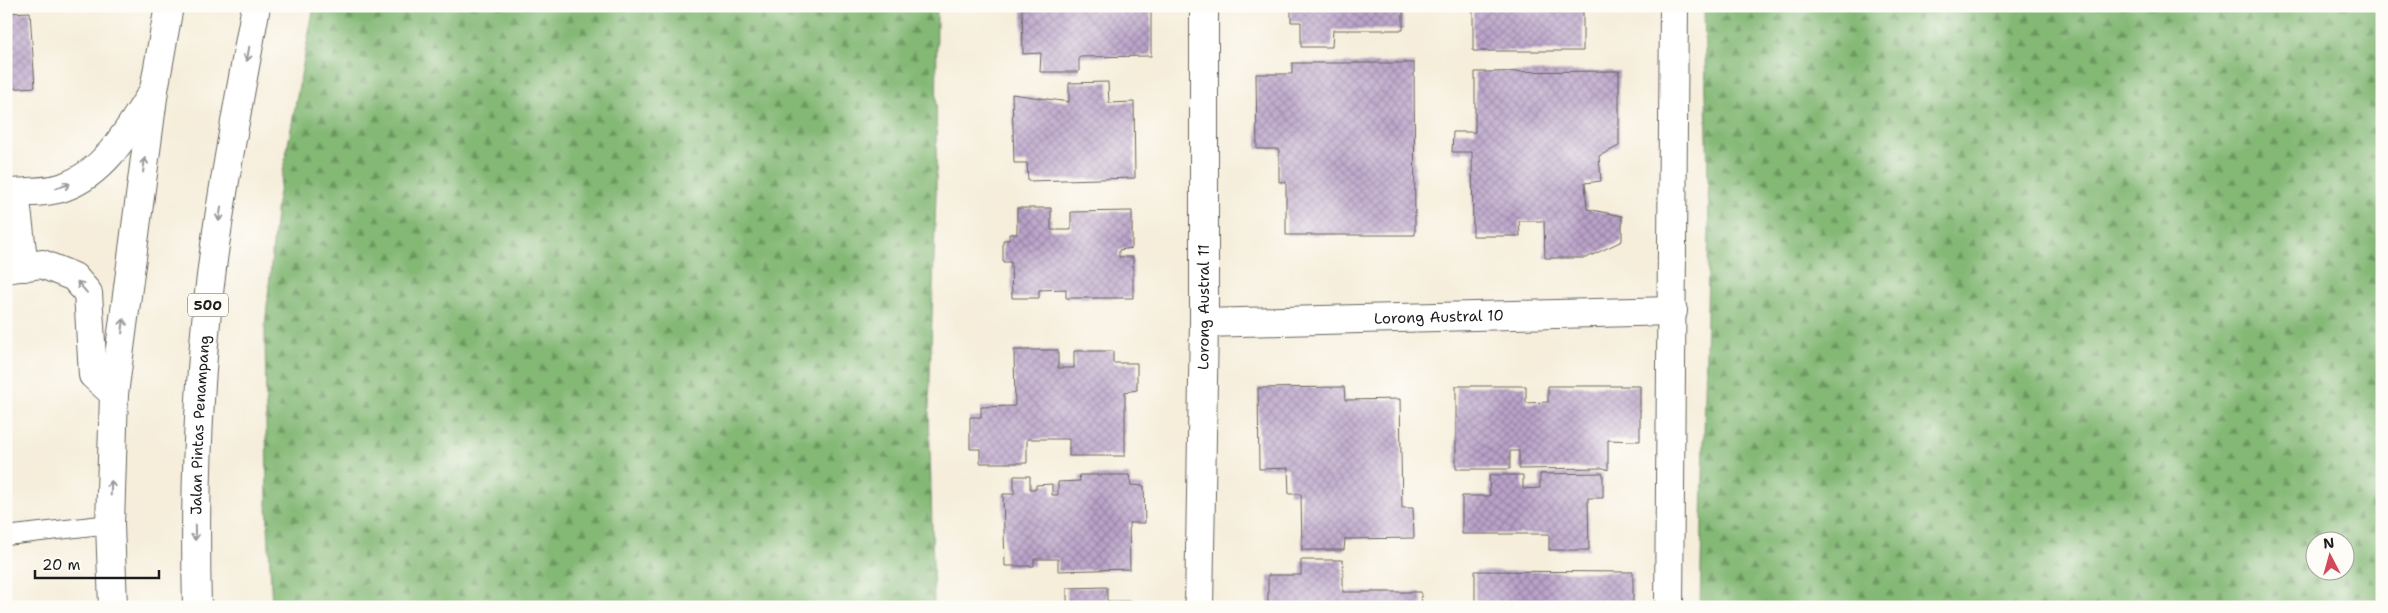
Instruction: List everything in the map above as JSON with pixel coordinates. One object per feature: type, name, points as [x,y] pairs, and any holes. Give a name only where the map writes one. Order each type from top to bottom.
[{"type":"street","points":[[113,607],[110,524],[114,394],[154,90],[169,6]]},
{"type":"street","name":"Jalan Pintas Penampang","points":[[197,607],[195,514],[202,369],[213,260],[256,6]]},
{"type":"street","name":"Lorong Austral 11","points":[[1199,607],[1204,323],[1204,6]]},
{"type":"street","points":[[1669,607],[1673,311],[1674,6]]},
{"type":"street","points":[[114,394],[93,375],[88,294],[74,277],[42,264],[15,268],[10,193],[62,188],[90,171],[118,145],[154,90]]},
{"type":"street","name":"Lorong Austral 10","points":[[1204,323],[1673,311]]},
{"type":"lane","points":[[6,536],[110,524]]},
{"type":"green space","points":[[314,6],[937,6],[936,196],[929,409],[934,607],[272,607],[267,504],[265,327],[277,203]]},
{"type":"green space","points":[[1704,6],[2382,6],[2382,607],[1700,607],[1709,226]]},
{"type":"building","points":[[1022,6],[1151,6],[1151,56],[1079,57],[1079,72],[1040,72],[1041,53],[1023,54]]},
{"type":"building","points":[[1291,6],[1403,6],[1403,30],[1333,30],[1332,47],[1301,47],[1301,22],[1291,22]]},
{"type":"building","points":[[1473,6],[1583,6],[1583,51],[1473,51]]},
{"type":"building","points":[[30,12],[35,87],[6,89],[6,13]]},
{"type":"building","points":[[1292,63],[1414,63],[1415,235],[1286,235],[1286,182],[1279,182],[1279,149],[1257,149],[1256,74],[1292,74]]},
{"type":"building","points":[[1619,71],[1619,146],[1599,156],[1601,181],[1585,183],[1587,209],[1622,216],[1622,241],[1586,258],[1545,258],[1544,221],[1519,221],[1520,236],[1473,236],[1472,152],[1452,152],[1453,132],[1475,132],[1475,72]]},
{"type":"building","points":[[1108,82],[1109,103],[1134,102],[1135,178],[1028,181],[1027,163],[1014,163],[1012,94],[1069,102],[1069,83]]},
{"type":"building","points":[[1017,208],[1051,208],[1051,230],[1071,230],[1071,212],[1132,211],[1132,248],[1119,250],[1119,257],[1133,257],[1133,298],[1066,298],[1066,289],[1039,290],[1039,298],[1012,298],[1011,262],[1003,262],[1003,240],[1009,240],[1009,234],[1017,234]]},
{"type":"building","points":[[1014,350],[1058,350],[1058,368],[1074,368],[1074,351],[1113,351],[1113,363],[1137,363],[1137,390],[1125,392],[1125,456],[1069,456],[1069,439],[1027,439],[1027,463],[980,463],[980,449],[970,449],[970,417],[981,417],[981,407],[1015,406]]},
{"type":"building","points":[[1456,386],[1526,386],[1526,403],[1548,402],[1548,386],[1640,386],[1640,441],[1608,440],[1608,470],[1604,468],[1519,469],[1519,451],[1510,451],[1510,469],[1456,469]]},
{"type":"building","points":[[1344,387],[1345,400],[1400,399],[1402,508],[1413,508],[1414,538],[1345,539],[1344,550],[1302,550],[1301,494],[1289,494],[1288,468],[1259,469],[1258,388]]},
{"type":"building","points":[[1603,473],[1603,498],[1588,498],[1589,550],[1549,550],[1549,534],[1462,534],[1462,496],[1490,496],[1489,475],[1523,475],[1523,489],[1540,488],[1540,474]]},
{"type":"building","points":[[1079,475],[1129,475],[1131,485],[1144,486],[1145,523],[1129,523],[1130,569],[1058,571],[1058,559],[1034,559],[1034,566],[1005,566],[1003,494],[1014,494],[1014,476],[1030,476],[1030,489],[1036,489],[1036,485],[1052,484],[1052,495],[1058,495],[1058,482],[1080,481]]},
{"type":"building","points":[[1301,560],[1343,560],[1343,592],[1421,592],[1422,607],[1268,607],[1268,575],[1301,575]]},
{"type":"building","points":[[1475,571],[1633,572],[1633,606],[1475,607]]},
{"type":"building","points":[[1107,587],[1107,601],[1133,601],[1134,607],[1060,607],[1067,601],[1067,588]]}]
